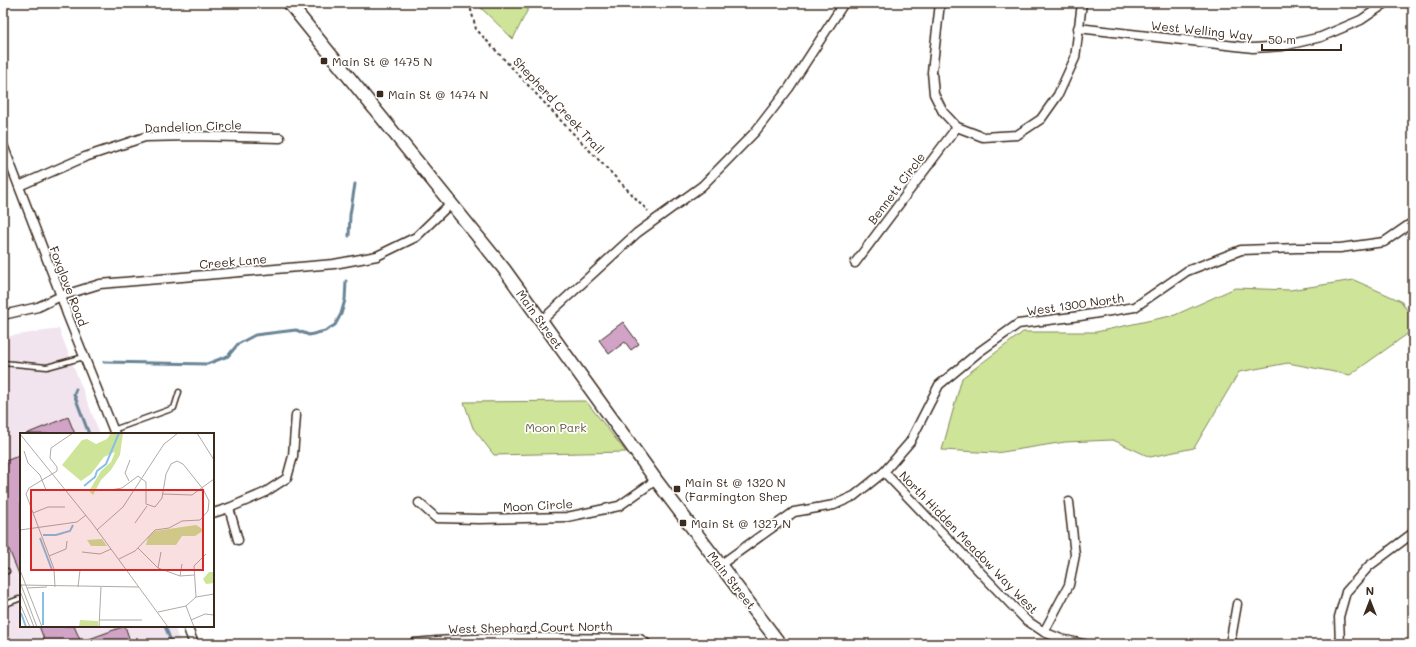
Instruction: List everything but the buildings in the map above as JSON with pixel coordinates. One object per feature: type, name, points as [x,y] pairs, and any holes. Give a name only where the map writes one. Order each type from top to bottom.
[{"type":"main road","name":"Main Street","points":[[289,3],[504,269],[656,480],[780,644]]},
{"type":"street","points":[[541,321],[637,233],[702,186],[755,132],[789,88],[844,3]]},
{"type":"street","points":[[940,3],[932,72],[934,94],[943,112],[957,127],[983,137],[1017,135],[1041,119],[1058,95],[1075,58],[1082,3]]},
{"type":"street","name":"West Welling Way","points":[[1078,28],[1253,48],[1283,46],[1321,38],[1361,20],[1386,3]]},
{"type":"street","name":"Bennett Circle","points":[[855,263],[957,127]]},
{"type":"street","name":"Dandelion Circle","points":[[19,186],[85,157],[146,138],[198,136],[280,138]]},
{"type":"street","name":"Foxglove Road","points":[[3,146],[114,432]]},
{"type":"street","name":"Creek Lane","points":[[3,315],[38,307],[61,296],[100,284],[334,264],[378,256],[416,237],[451,204]]},
{"type":"street","name":"West 1300 North","points":[[720,565],[794,512],[834,505],[854,496],[884,472],[910,442],[939,385],[979,352],[1018,324],[1135,307],[1187,271],[1241,250],[1340,248],[1384,242],[1413,222]]},
{"type":"street","points":[[214,513],[264,494],[287,478],[293,456],[296,415]]},
{"type":"street","name":"North Hidden Meadow Way West","points":[[884,472],[1026,620],[1044,632],[1061,639],[1084,644]]},
{"type":"street","name":"Moon Circle","points":[[418,503],[436,518],[479,519],[567,517],[619,506],[656,480]]},
{"type":"street","points":[[1044,632],[1069,584],[1075,554],[1069,502]]},
{"type":"street","points":[[229,508],[238,540]]},
{"type":"street","points":[[1340,644],[1339,617],[1346,592],[1369,566],[1413,533]]},
{"type":"street","points":[[1230,644],[1237,604]]},
{"type":"street","points":[[187,627],[194,644]]},
{"type":"street","name":"West Shephard Court North","points":[[412,644],[431,641],[483,638],[640,639],[647,644]]},
{"type":"lane","points":[[3,363],[47,367],[84,357]]},
{"type":"lane","points":[[114,432],[174,408],[179,392]]},
{"type":"lane","points":[[3,605],[18,599]]},
{"type":"path","name":"Shepherd Creek Trail","points":[[471,3],[471,10],[476,29],[565,125],[648,211]]},
{"type":"shaded area","points":[[59,329],[100,433],[20,433],[20,627],[174,627],[181,644],[3,644],[3,337]]},
{"type":"green space","points":[[482,3],[531,3],[513,39],[479,6]]},
{"type":"green space","points":[[1354,280],[1401,301],[1413,319],[1413,330],[1350,375],[1288,363],[1239,372],[1194,448],[1150,457],[1113,440],[1065,442],[996,453],[942,450],[962,378],[1023,332],[1096,332],[1175,315],[1235,288],[1290,290]]},
{"type":"green space","name":"Moon Park","points":[[586,401],[626,452],[494,455],[473,428],[464,402]]},
{"type":"waterway","points":[[349,236],[350,215],[355,184]]},
{"type":"waterway","points":[[104,362],[207,364],[228,356],[238,344],[255,335],[296,330],[309,335],[325,331],[335,325],[341,314],[345,300],[346,281]]},
{"type":"waterway","points":[[76,389],[74,394],[89,433]]},
{"type":"waterway","points":[[165,627],[172,644]]},
{"type":"place","name":"Main St @ 1475 N","points":[[324,61]]},
{"type":"place","name":"Main St @ 1474 N","points":[[380,94]]},
{"type":"place","name":"Main St @ 1320 N (Farmington Shep","points":[[677,489]]},
{"type":"place","name":"Main St @ 1327 N","points":[[683,523]]}]
